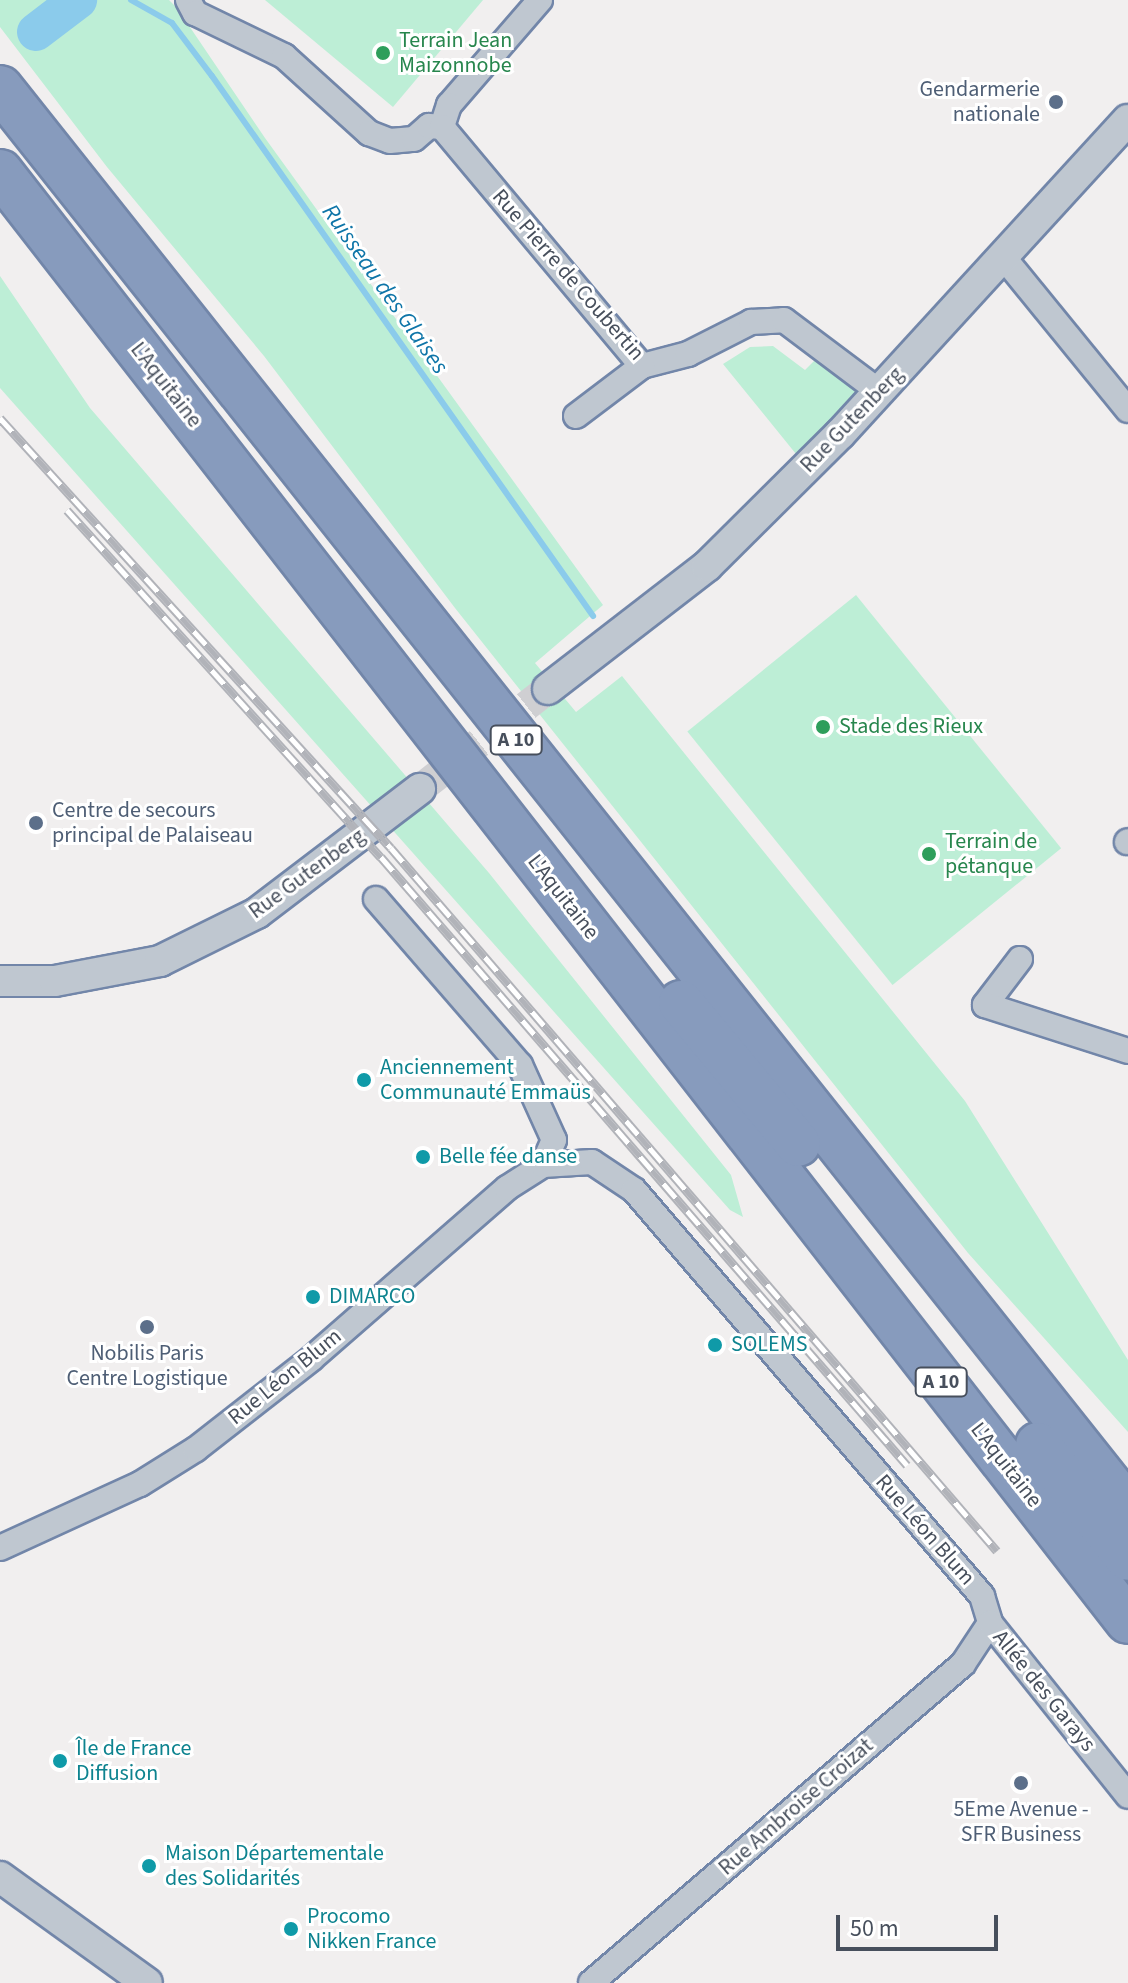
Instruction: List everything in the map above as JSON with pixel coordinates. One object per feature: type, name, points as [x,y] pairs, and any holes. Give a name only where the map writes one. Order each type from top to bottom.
[{"type":"highway","name":"A 10","points":[[0,88],[1128,1508]]},
{"type":"highway","name":"L'Aquitaine","points":[[0,172],[1128,1621]]},
{"type":"highway","points":[[418,710],[463,744],[755,1090],[1128,1558]]},
{"type":"street","points":[[188,0],[195,13],[284,56],[369,133],[390,141],[414,139],[429,126],[442,127],[449,105],[540,0]]},
{"type":"street","name":"Rue Gutenberg","points":[[548,689],[707,566],[880,392],[1128,120]]},
{"type":"street","name":"Rue Pierre de Coubertin","points":[[442,127],[642,366],[688,354],[751,322],[784,320],[880,392]]},
{"type":"street","points":[[1004,258],[1128,410]]},
{"type":"street","points":[[576,416],[642,366]]},
{"type":"street","name":"Rue Gutenberg","points":[[0,981],[55,981],[160,961],[257,913],[420,789]]},
{"type":"street","points":[[376,899],[520,1065],[554,1140],[543,1165]]},
{"type":"street","points":[[1020,959],[985,1005],[1128,1051]]},
{"type":"street","name":"Rue Léon Blum","points":[[0,1548],[140,1484],[196,1449],[311,1359],[507,1188],[543,1165],[592,1162],[634,1190],[982,1596],[990,1623]]},
{"type":"street","name":"Allée des Garays","points":[[990,1623],[1128,1796]]},
{"type":"street","name":"Rue Ambroise Croizat","points":[[591,1983],[963,1664],[990,1623]]},
{"type":"street","points":[[0,1877],[147,1983]]},
{"type":"green space","points":[[0,0],[169,0],[177,8],[265,138],[603,605],[535,663],[576,712],[622,676],[965,1101],[1128,1360],[1128,1432],[968,1253],[455,608],[264,356],[107,167],[0,27]]},
{"type":"green space","name":"Terrain Jean Maizonnobe","points":[[265,0],[483,0],[393,107]]},
{"type":"green space","points":[[0,276],[90,408],[489,873],[731,1175],[743,1217],[730,1210],[0,388]]},
{"type":"green space","points":[[773,346],[805,370],[816,359],[860,390],[796,454],[723,364],[750,347]]},
{"type":"green space","points":[[856,595],[1061,848],[893,985],[687,732]]},
{"type":"waterway","points":[[36,32],[78,0]]},
{"type":"waterway","name":"Ruisseau des Glaises","points":[[131,0],[172,23],[212,76],[593,616]]},
{"type":"tunnel","points":[[420,789],[548,689]]},
{"type":"railway","points":[[0,418],[391,848],[997,1551]]},
{"type":"railway","points":[[67,510],[381,857],[907,1465]]},
{"type":"place","name":"Terrain Jean Maizonnobe","points":[[383,53]]},
{"type":"place","name":"Gendarmerie nationale","points":[[1056,102]]},
{"type":"place","name":"Stade des Rieux","points":[[823,727]]},
{"type":"place","name":"Centre de secours principal de Palaiseau","points":[[36,823]]},
{"type":"place","name":"Terrain de pétanque","points":[[929,854]]},
{"type":"place","name":"Anciennement Communauté Emmaüs","points":[[364,1080]]},
{"type":"place","name":"Belle fée danse","points":[[423,1157]]},
{"type":"place","name":"DIMARCO","points":[[313,1297]]},
{"type":"place","name":"Nobilis Paris Centre Logistique","points":[[147,1327]]},
{"type":"place","name":"SOLEMS","points":[[715,1345]]},
{"type":"place","name":"Île de France Diffusion","points":[[60,1761]]},
{"type":"place","name":"5Eme Avenue - SFR Business","points":[[1021,1783]]},
{"type":"place","name":"Maison Départementale des Solidarités","points":[[149,1866]]},
{"type":"place","name":"Procomo Nikken France","points":[[291,1929]]}]
